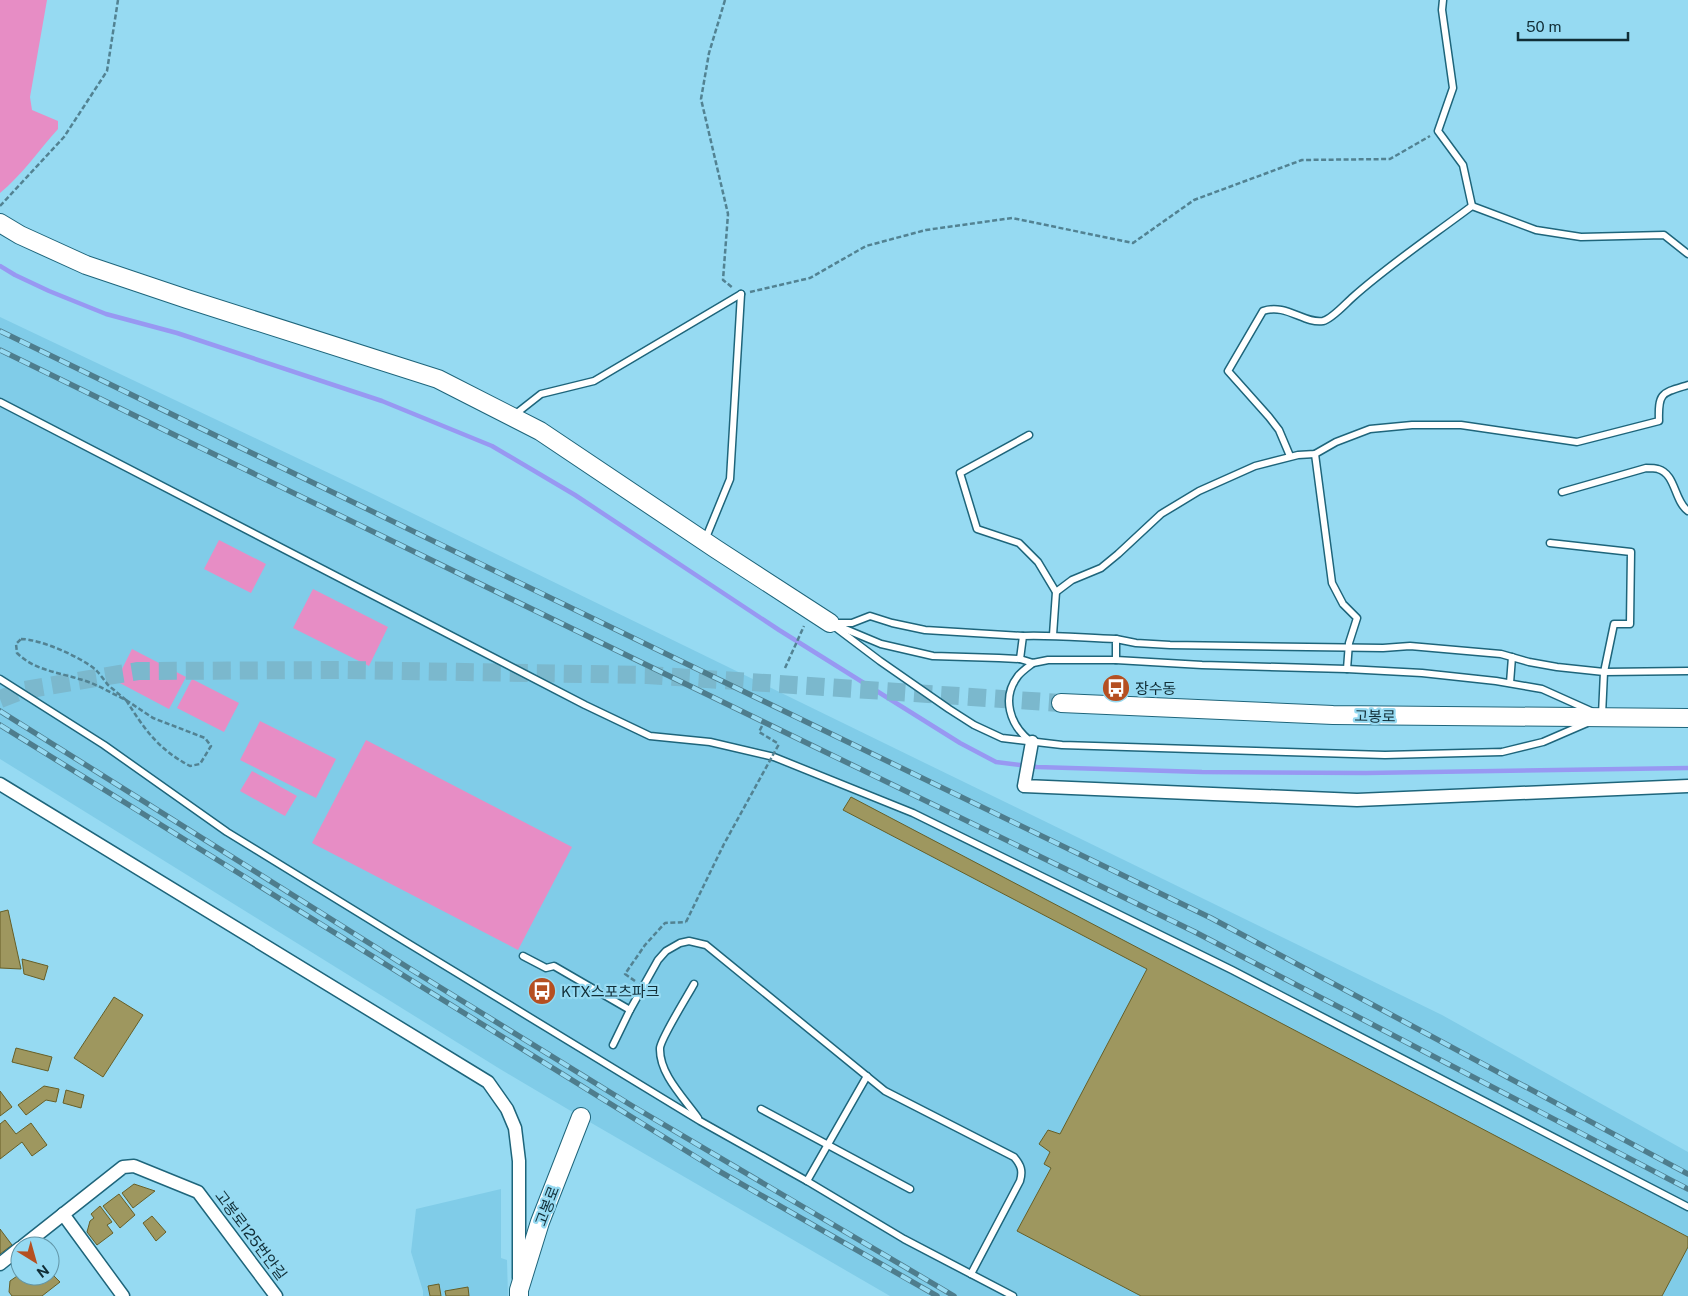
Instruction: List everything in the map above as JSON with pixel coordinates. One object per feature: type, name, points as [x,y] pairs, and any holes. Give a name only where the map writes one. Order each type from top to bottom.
[{"type":"street","points":[[0,223],[20,235],[86,265],[438,379],[540,431],[830,623]]},
{"type":"street","name":"고봉로","points":[[1061,702],[1333,716],[1557,718],[1602,716],[1688,718]]},
{"type":"street","points":[[1031,747],[1024,786],[1357,800],[1688,786]]},
{"type":"street","points":[[0,784],[488,1082],[507,1109],[516,1128],[519,1161],[519,1293]]},
{"type":"street","name":"고봉로","points":[[519,1293],[540,1222],[581,1117]]},
{"type":"street","name":"고봉로125번안길","points":[[35,1236],[123,1167],[134,1166],[198,1192],[276,1296]]},
{"type":"street","points":[[63,1214],[123,1296]]},
{"type":"street","name":"고봉로125번안길","points":[[0,1264],[10,1256]]},
{"type":"lane","points":[[1443,0],[1442,10],[1453,88],[1438,131],[1463,165],[1472,206]]},
{"type":"lane","points":[[1472,206],[1536,230],[1581,237],[1664,236],[1688,254]]},
{"type":"lane","points":[[1290,456],[1274,423],[1228,371],[1258,319],[1264,311],[1270,309],[1287,311],[1311,320],[1323,321],[1335,314],[1380,273],[1472,206]]},
{"type":"lane","points":[[512,417],[541,394],[594,382],[741,294]]},
{"type":"lane","points":[[705,542],[730,479],[741,294]]},
{"type":"lane","points":[[1056,592],[1072,580],[1101,568],[1161,514],[1198,492],[1255,466],[1290,456],[1315,454],[1336,442],[1370,429],[1412,425],[1461,424],[1577,442],[1659,421],[1658,403],[1663,395],[1688,385]]},
{"type":"lane","points":[[0,402],[576,701],[650,736],[710,742],[774,757],[913,812],[1232,970],[1688,1207]]},
{"type":"lane","points":[[1029,436],[960,473],[977,529],[1019,543],[1038,562],[1056,592],[1053,635]]},
{"type":"lane","points":[[1315,454],[1332,583],[1343,604],[1357,618],[1349,648],[1347,669]]},
{"type":"lane","points":[[1562,492],[1646,468],[1660,469],[1671,480],[1680,502],[1688,511]]},
{"type":"lane","points":[[1550,543],[1631,552],[1630,624],[1614,624],[1604,672],[1602,716]]},
{"type":"lane","points":[[830,623],[852,622],[870,616],[925,630],[1023,636],[1053,635],[1170,645],[1349,648],[1410,646],[1501,654],[1558,668],[1604,672],[1688,671]]},
{"type":"lane","points":[[830,623],[881,644],[933,656],[1020,659],[1033,663],[1048,660],[1116,660],[1202,665],[1347,669],[1422,673],[1510,683],[1542,690],[1602,716]]},
{"type":"lane","points":[[830,623],[880,661],[974,725],[1002,738],[1031,747],[1072,745],[1385,755],[1502,752],[1543,742],[1602,716]]},
{"type":"lane","points":[[1020,659],[1023,636]]},
{"type":"lane","points":[[1116,639],[1116,660]]},
{"type":"lane","points":[[1510,683],[1512,657]]},
{"type":"lane","points":[[1031,747],[1009,712],[1011,689],[1018,676],[1033,663]]},
{"type":"lane","points":[[0,680],[104,745],[235,837],[700,1121],[808,1181],[904,1239],[1013,1296]]},
{"type":"lane","points":[[613,1045],[658,960],[666,951],[680,943],[689,941],[706,946],[885,1091],[1014,1157],[1020,1165],[1022,1174],[1020,1181],[971,1274]]},
{"type":"lane","points":[[523,956],[546,968],[554,966],[630,1010]]},
{"type":"lane","points":[[694,984],[660,1046],[663,1067],[700,1121]]},
{"type":"lane","points":[[808,1181],[867,1076]]},
{"type":"lane","points":[[761,1109],[910,1189]]},
{"type":"path","points":[[0,206],[64,137],[107,71],[118,0]]},
{"type":"path","points":[[725,0],[709,53],[701,99],[728,214],[723,280],[741,294],[810,278],[866,246],[926,230],[1003,219],[1012,218],[1133,243],[1194,200],[1302,160],[1390,159],[1438,131]]},
{"type":"path","points":[[785,668],[801,632]]},
{"type":"path","points":[[126,700],[109,686],[95,669],[80,660],[55,648],[29,639],[21,639],[16,644],[17,653],[26,662],[47,671],[78,678],[126,700],[145,729],[164,750],[190,766],[200,764],[210,746],[205,738],[153,718],[126,700]]},
{"type":"path","points":[[644,986],[625,974],[645,945],[665,923],[686,922],[724,844],[779,744],[759,732],[762,726]]},
{"type":"shaded area","points":[[0,0],[47,0],[30,97],[32,110],[58,121],[58,129],[23,170],[0,193]]},
{"type":"shaded area","points":[[0,317],[371,493],[1442,1015],[1688,1152],[1688,1296],[890,1296],[581,1117],[500,1069],[0,759]]},
{"type":"shaded area","points":[[219,540],[266,564],[251,593],[204,569]]},
{"type":"shaded area","points":[[313,589],[388,627],[369,666],[293,628]]},
{"type":"shaded area","points":[[132,649],[186,677],[169,709],[116,681]]},
{"type":"shaded area","points":[[192,679],[239,703],[224,732],[177,708]]},
{"type":"shaded area","points":[[260,721],[336,759],[316,798],[240,760]]},
{"type":"shaded area","points":[[366,740],[572,847],[518,950],[312,843]]},
{"type":"shaded area","points":[[252,771],[297,796],[285,816],[240,791]]},
{"type":"shaded area","points":[[501,1189],[501,1258],[507,1260],[508,1296],[423,1296],[411,1252],[416,1209]]},
{"type":"building","points":[[851,797],[1688,1237],[1688,1247],[1662,1296],[1141,1296],[1017,1231],[1051,1168],[1044,1164],[1050,1152],[1039,1144],[1048,1130],[1060,1134],[1147,969],[843,810]]},
{"type":"building","points":[[8,910],[21,969],[0,968],[0,912]]},
{"type":"building","points":[[22,959],[48,966],[44,980],[24,974]]},
{"type":"building","points":[[114,997],[143,1015],[103,1077],[74,1058]]},
{"type":"building","points":[[16,1048],[52,1057],[48,1071],[12,1062]]},
{"type":"building","points":[[44,1086],[59,1089],[56,1102],[46,1100],[26,1115],[18,1105]]},
{"type":"building","points":[[66,1090],[84,1095],[81,1108],[63,1103]]},
{"type":"building","points":[[0,1091],[12,1107],[0,1116]]},
{"type":"building","points":[[5,1120],[16,1134],[31,1123],[47,1145],[32,1156],[22,1142],[0,1159],[0,1124]]},
{"type":"building","points":[[134,1184],[155,1191],[133,1208],[122,1193]]},
{"type":"building","points":[[119,1194],[135,1215],[120,1228],[103,1206]]},
{"type":"building","points":[[100,1206],[112,1222],[107,1225],[113,1233],[97,1245],[87,1232],[90,1221],[94,1218],[91,1214]]},
{"type":"building","points":[[152,1216],[166,1232],[156,1241],[143,1223]]},
{"type":"building","points":[[0,1229],[10,1242],[10,1246],[0,1254]]},
{"type":"building","points":[[10,1281],[10,1286],[55,1286],[42,1296],[12,1296],[9,1292]]},
{"type":"building","points":[[439,1284],[441,1296],[430,1296],[428,1286]]},
{"type":"building","points":[[468,1287],[469,1296],[446,1296],[445,1291]]},
{"type":"waterway","points":[[0,266],[49,291],[106,314],[177,333],[382,401],[492,446],[575,495],[779,630],[960,743],[996,762],[1037,767],[1202,772],[1366,773],[1688,768]]},
{"type":"tunnel","points":[[0,699],[24,690],[138,671],[344,670],[647,675],[1061,703]]},
{"type":"railway","points":[[0,331],[1211,918],[1688,1174]]},
{"type":"railway","points":[[0,350],[1195,932],[1688,1189]]},
{"type":"railway","points":[[0,711],[634,1107],[954,1296]]},
{"type":"railway","points":[[0,725],[717,1170],[937,1296]]},
{"type":"place","name":"장수동","points":[[1116,688]]},
{"type":"place","name":"KTX스포츠파크","points":[[542,991]]}]
